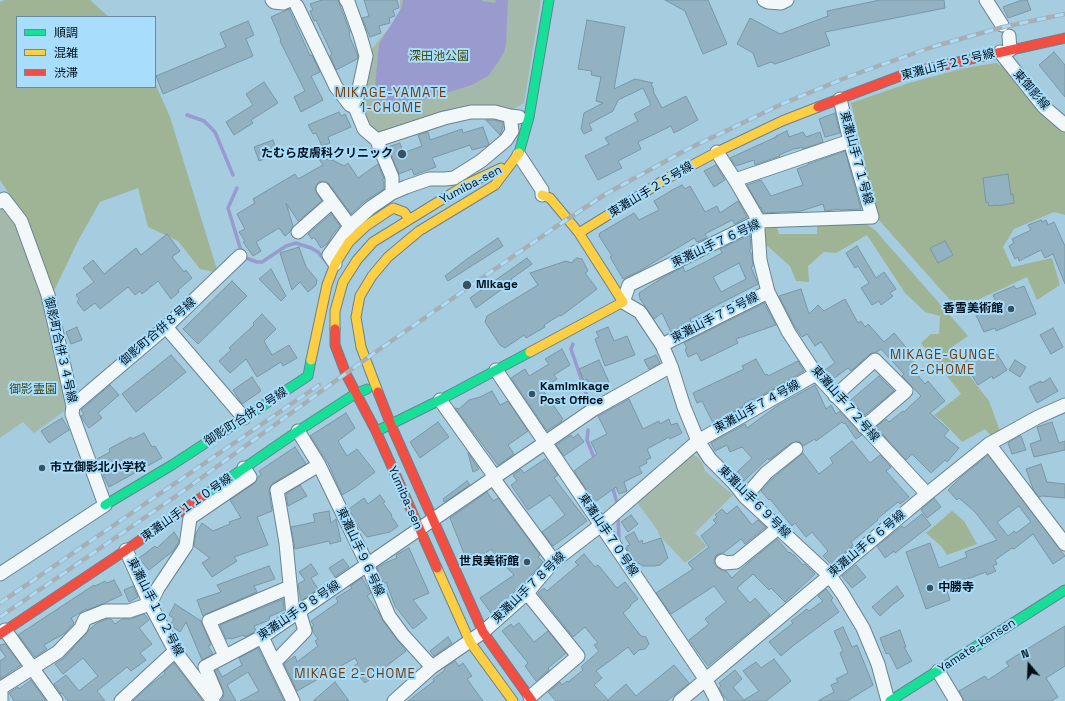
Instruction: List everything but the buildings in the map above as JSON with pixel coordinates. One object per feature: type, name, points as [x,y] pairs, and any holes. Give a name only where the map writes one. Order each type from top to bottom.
[{"type":"street","points":[[272,0],[274,2],[294,3],[336,87],[350,105],[355,107]]},
{"type":"street","points":[[346,0],[360,35],[366,56],[355,107],[364,129],[377,140],[392,177],[392,193]]},
{"type":"street","name":"Yumiba-sen","points":[[531,699],[483,632],[391,425],[361,347],[356,317],[360,296],[372,276],[388,257],[419,232],[494,185],[516,159],[529,117],[549,0]]},
{"type":"street","points":[[764,0],[768,2],[781,3],[787,0]]},
{"type":"street","points":[[990,1],[1006,31],[1005,51]]},
{"type":"street","name":"東灘山手２５号線","points":[[579,233],[666,179],[717,152],[782,121],[908,73],[1065,38]]},
{"type":"street","name":"東御影線","points":[[1005,51],[1044,107],[1065,125]]},
{"type":"street","name":"東灘山手７１号線","points":[[840,99],[850,141],[872,217]]},
{"type":"street","points":[[377,140],[444,118],[470,112],[495,112],[510,116],[529,117]]},
{"type":"street","points":[[335,264],[330,255],[350,226],[370,208],[392,193],[406,187],[429,179],[454,178],[481,161],[506,140],[512,131],[510,116]]},
{"type":"street","points":[[735,180],[850,141]]},
{"type":"street","points":[[717,152],[759,221]]},
{"type":"street","points":[[376,431],[440,400],[623,302],[579,233],[550,198],[542,195],[542,190],[516,159]]},
{"type":"street","name":"Yumiba-sen","points":[[512,701],[470,642],[376,431],[355,394],[335,345],[335,311],[343,282],[357,260],[373,242],[467,184],[516,159]]},
{"type":"street","points":[[323,189],[350,226]]},
{"type":"street","name":"御影町合併３４号線","points":[[2,200],[21,221],[48,295],[73,406],[72,414],[105,505]]},
{"type":"street","points":[[298,232],[332,202]]},
{"type":"street","name":"御影町合併９号線","points":[[0,574],[105,505],[172,465],[308,376],[326,285],[335,264],[349,242],[366,226],[393,208],[404,212],[409,219]]},
{"type":"street","name":"東灘山手７６号線","points":[[623,302],[629,286],[759,221],[872,217]]},
{"type":"street","name":"東灘山手７２号線","points":[[759,221],[758,229],[760,260],[768,292],[789,333],[816,374],[927,494]]},
{"type":"street","name":"御影町合併８号線","points":[[73,406],[166,327],[240,256]]},
{"type":"street","name":"東灘山手７５号線","points":[[662,345],[768,292]]},
{"type":"street","name":"東灘山手６９号線","points":[[623,302],[640,312],[662,345],[698,441],[710,459],[745,497],[830,576],[863,628],[878,664],[889,701]]},
{"type":"street","points":[[166,327],[244,418]]},
{"type":"street","points":[[835,396],[875,360],[906,391],[864,427]]},
{"type":"street","name":"東灘山手９８号線","points":[[212,700],[216,693],[205,667],[262,637],[367,564],[433,521],[594,408],[671,366]]},
{"type":"street","name":"東灘山手７０号線","points":[[496,370],[706,680],[717,701]]},
{"type":"street","name":"東灘山手７４号線","points":[[698,441],[816,374]]},
{"type":"street","name":"東灘山手１１０号線","points":[[3,632],[126,550],[298,431],[355,394],[375,385]]},
{"type":"street","points":[[440,400],[554,561]]},
{"type":"street","name":"東灘山手６６号線","points":[[680,701],[927,494],[989,444],[1038,417],[1065,405]]},
{"type":"street","name":"東灘山手９６号線","points":[[298,431],[319,465],[367,564],[389,616],[432,667]]},
{"type":"street","name":"東灘山手７８号線","points":[[394,701],[432,667],[483,632],[527,593],[554,561],[601,525],[698,441]]},
{"type":"street","points":[[989,444],[1065,544]]},
{"type":"street","points":[[745,497],[766,473],[796,449]]},
{"type":"street","points":[[274,662],[305,631],[296,613],[290,588],[286,543],[277,490],[319,465]]},
{"type":"street","points":[[1,701],[1,688],[58,652],[81,628],[85,619],[105,611],[129,611],[150,604],[158,588],[186,546],[190,518],[250,477],[244,468]]},
{"type":"street","points":[[722,561],[725,563],[736,562],[778,528]]},
{"type":"street","name":"東灘山手１０２号線","points":[[126,550],[150,604],[175,651],[212,700]]},
{"type":"street","points":[[225,656],[209,621],[290,588]]},
{"type":"street","name":"Yamate-kansen","points":[[889,701],[942,679],[1065,590]]},
{"type":"street","points":[[527,593],[578,656],[531,699]]},
{"type":"street","points":[[3,632],[56,701]]},
{"type":"street","points":[[262,637],[293,701]]},
{"type":"street","points":[[122,701],[175,651]]},
{"type":"street","points":[[942,679],[956,701]]},
{"type":"green space","points":[[5,0],[90,0],[108,16],[16,16],[16,88],[156,88],[156,85],[170,117],[218,273],[200,269],[178,241],[148,227],[138,188],[100,202],[79,239],[53,293],[25,218],[0,180],[0,2]]},
{"type":"green space","name":"深田池公園","points":[[400,0],[541,0],[524,103],[508,112],[492,108],[387,133],[376,132],[369,127],[361,105],[369,52],[400,15]]},
{"type":"green space","points":[[996,63],[1005,68],[1065,130],[1065,215],[1054,212],[1014,229],[1003,247],[1012,267],[1052,258],[1060,285],[1037,300],[1027,277],[958,309],[878,219],[851,103],[909,83],[965,68]]},
{"type":"green space","name":"御影霊園","points":[[5,205],[18,226],[44,296],[71,408],[34,433],[23,422],[0,438],[0,210]]},
{"type":"green space","points":[[864,222],[875,230],[968,336],[949,349],[989,401],[1000,431],[992,437],[985,429],[962,442],[943,422],[934,415],[961,394],[921,343],[931,334],[939,334],[940,316],[925,312],[905,293],[867,235],[836,253],[824,252],[808,266],[809,282],[796,281],[790,266],[764,243],[762,225],[776,224],[779,234],[817,234],[817,223]]},
{"type":"green space","points":[[691,454],[698,457],[703,464],[705,471],[733,495],[695,533],[707,546],[685,563],[659,535],[658,531],[636,501]]},
{"type":"green space","points":[[952,511],[964,521],[977,544],[947,555],[941,546],[926,533]]},
{"type":"water","name":"深田池公園","points":[[403,0],[482,0],[495,3],[496,0],[508,0],[506,44],[504,52],[488,76],[472,85],[393,109],[378,105],[374,98],[379,44],[402,7]]},
{"type":"waterway","points":[[187,115],[204,121],[215,132],[233,175]]},
{"type":"waterway","points":[[237,188],[228,208],[243,257],[257,262],[262,262],[286,246],[296,243],[318,252],[325,260]]},
{"type":"waterway","points":[[573,344],[571,349],[590,405]]},
{"type":"waterway","points":[[588,430],[587,440],[595,460]]},
{"type":"waterway","points":[[612,485],[617,503]]},
{"type":"waterway","points":[[618,517],[619,539]]},
{"type":"railway","points":[[0,617],[179,494],[377,351],[604,195],[686,150],[782,104],[850,76],[932,47],[1003,27],[1065,14]]},
{"type":"railway","points":[[0,603],[319,385]]},
{"type":"traffic: fast","points":[[519,153],[529,117],[549,0]]},
{"type":"traffic: fast","points":[[379,430],[440,400],[530,352]]},
{"type":"traffic: fast","points":[[105,505],[172,465],[308,376],[311,360]]},
{"type":"traffic: fast","points":[[205,495],[298,431],[355,394],[367,389]]},
{"type":"traffic: fast","points":[[890,701],[1065,590]]},
{"type":"traffic: slow","points":[[579,233],[666,179],[717,152],[782,121],[818,107]]},
{"type":"traffic: slow","points":[[378,392],[361,347],[356,317],[360,296],[372,276],[388,257],[419,231],[495,185],[519,153]]},
{"type":"traffic: slow","points":[[335,329],[335,311],[343,282],[357,260],[373,242],[467,184],[501,168]]},
{"type":"traffic: slow","points":[[530,352],[623,302],[579,233],[550,198],[542,195]]},
{"type":"traffic: slow","points":[[311,360],[327,285],[335,264],[349,242],[366,226],[393,208],[404,212],[409,219]]},
{"type":"traffic: slow","points":[[437,568],[470,642],[513,701]]},
{"type":"traffic: jam","points":[[818,107],[908,73],[1065,38]]},
{"type":"traffic: jam","points":[[335,329],[335,345],[346,374],[376,431],[437,568]]},
{"type":"traffic: jam","points":[[378,392],[391,425],[483,632],[532,701]]},
{"type":"traffic: jam","points":[[0,634],[205,495]]},
{"type":"place","name":"たむら皮膚科クリニック","points":[[402,154]]},
{"type":"place","name":"Mikage","points":[[467,285]]},
{"type":"place","name":"香雪美術館","points":[[1011,309]]},
{"type":"place","name":"Kamimikage Post Office","points":[[532,394]]},
{"type":"place","name":"市立御影北小学校","points":[[42,468]]},
{"type":"place","name":"世良美術館","points":[[527,562]]},
{"type":"place","name":"中勝寺","points":[[930,588]]},
{"type":"district","name":"MIKAGE-YAMATE 1-CHOME","points":[[391,100]]},
{"type":"district","name":"MIKAGE-GUNGE 2-CHOME","points":[[943,362]]},
{"type":"district","name":"MIKAGE 2-CHOME","points":[[355,674]]}]
